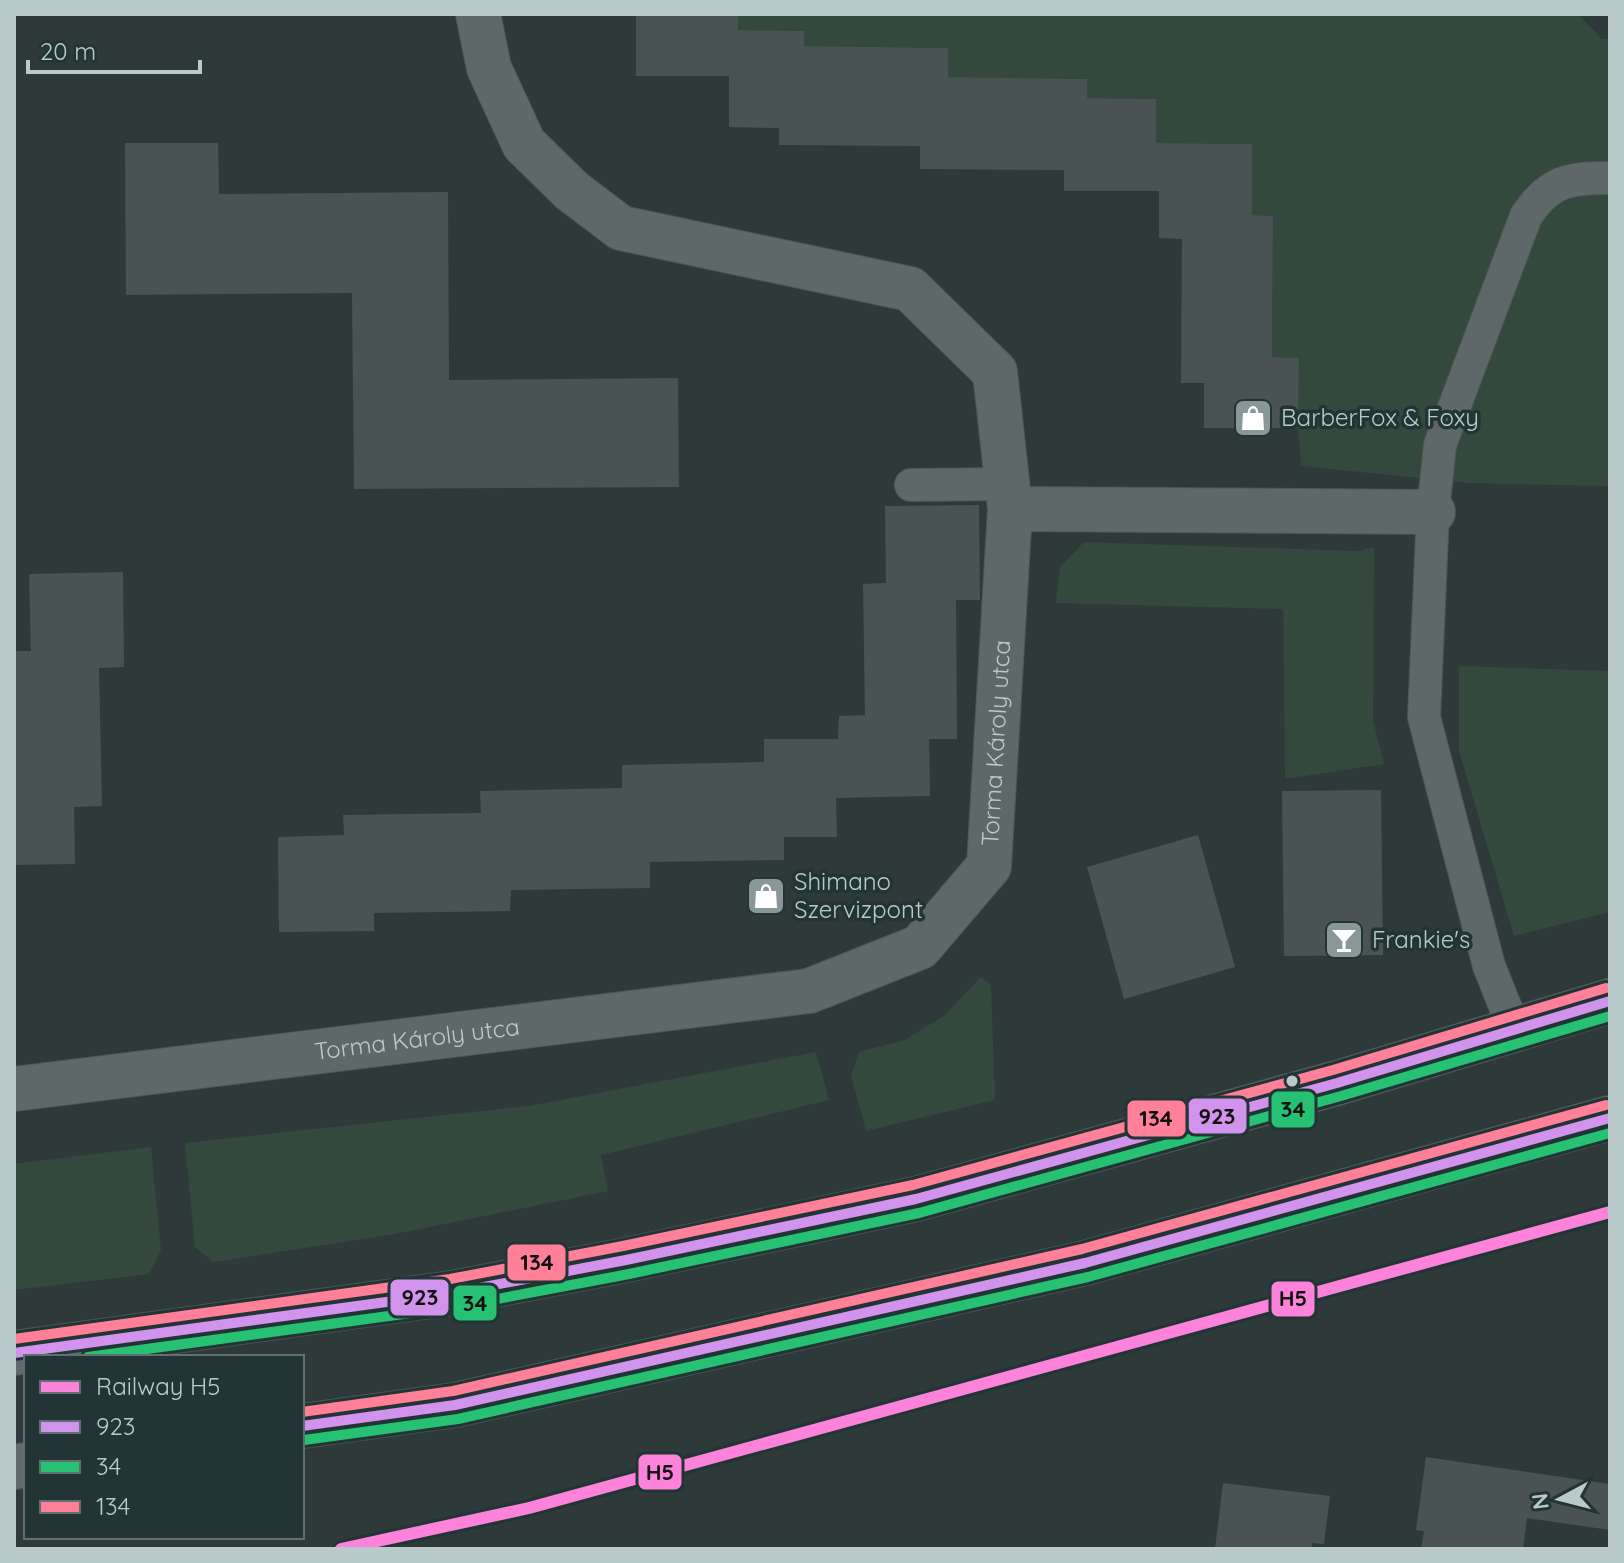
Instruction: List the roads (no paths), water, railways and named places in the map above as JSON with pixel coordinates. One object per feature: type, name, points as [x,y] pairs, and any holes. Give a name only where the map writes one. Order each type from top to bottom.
[{"type":"main road","points":[[14,1353],[452,1293],[886,1205],[1337,1083],[1610,1001]]},
{"type":"main road","points":[[304,1426],[455,1405],[1085,1263],[1610,1118]]},
{"type":"street","name":"Torma Károly utca","points":[[14,1089],[809,991],[920,947],[989,866],[1008,496],[995,372],[910,289],[621,228],[572,191],[524,144],[489,68],[478,14]]},
{"type":"street","points":[[1008,496],[1433,512]]},
{"type":"lane","points":[[1515,1031],[1489,966],[1424,717],[1433,512],[1440,445],[1526,216],[1534,204],[1558,184],[1574,178],[1610,178]]},
{"type":"lane","points":[[911,485],[1008,496]]},
{"type":"rail line","name":"H5","points":[[341,1549],[529,1508],[1610,1212]]},
{"type":"place","name":"BarberFox & Foxy","points":[[1253,418]]},
{"type":"place","name":"Shimano Szervizpont","points":[[766,896]]},
{"type":"place","name":"Frankie's","points":[[1344,940]]}]
